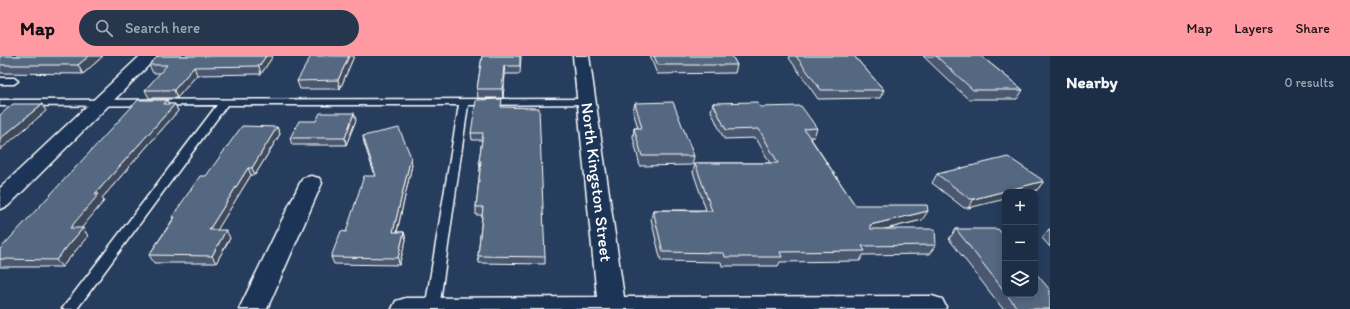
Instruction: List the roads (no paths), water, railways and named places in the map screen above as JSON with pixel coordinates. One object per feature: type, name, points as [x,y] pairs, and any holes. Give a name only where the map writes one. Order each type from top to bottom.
[{"type":"street","points":[[0,201],[150,56]]},
{"type":"street","name":"North Kingston Street","points":[[581,56],[612,308]]},
{"type":"street","points":[[254,309],[310,184]]},
{"type":"street","points":[[406,309],[932,307]]},
{"type":"lane","points":[[0,81],[14,81]]},
{"type":"lane","points":[[69,309],[224,102]]},
{"type":"lane","points":[[0,103],[586,102]]},
{"type":"lane","points":[[432,309],[464,103]]}]
